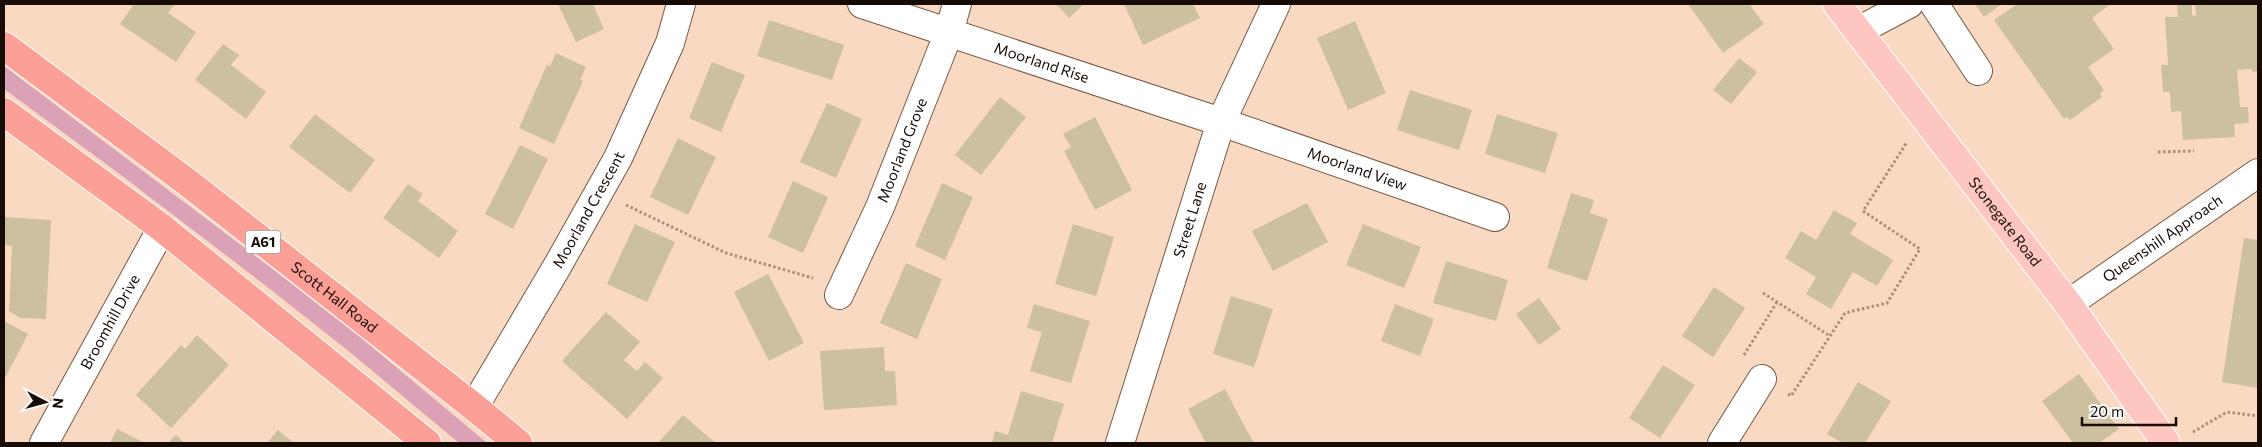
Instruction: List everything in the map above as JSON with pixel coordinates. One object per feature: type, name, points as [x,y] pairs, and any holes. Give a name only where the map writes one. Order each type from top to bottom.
[{"type":"highway","name":"Scott Hall Road","points":[[4,46],[187,182],[518,443]]},
{"type":"highway","points":[[4,112],[162,228],[427,443]]},
{"type":"main road","name":"Stonegate Road","points":[[1837,4],[2068,304],[2177,439]]},
{"type":"street","name":"Moorland Crescent","points":[[474,407],[618,158],[670,43],[681,4]]},
{"type":"street","name":"Moorland Rise","points":[[862,4],[1221,122]]},
{"type":"street","name":"Moorland Grove","points":[[841,291],[880,207],[950,32],[957,4]]},
{"type":"street","name":"Street Lane","points":[[1120,443],[1221,122],[1276,4]]},
{"type":"street","points":[[1858,31],[1909,4]]},
{"type":"street","points":[[1934,4],[1978,71]]},
{"type":"street","name":"Moorland View","points":[[1221,122],[1495,217]]},
{"type":"street","name":"Queenshill Approach","points":[[2068,304],[2258,173]]},
{"type":"street","name":"Broomhill Drive","points":[[44,443],[162,228]]},
{"type":"street","points":[[1722,443],[1762,378]]},
{"type":"path","points":[[1777,302],[1739,364],[1791,396],[1845,313],[1887,303],[1920,249],[1863,211],[1905,143],[1929,123]]},
{"type":"path","points":[[2158,152],[2194,151]]},
{"type":"path","points":[[599,192],[726,253],[841,291]]},
{"type":"path","points":[[1764,293],[1830,336]]},
{"type":"path","points":[[2177,439],[2226,412],[2258,416]]},
{"type":"shaded area","points":[[4,66],[360,337],[487,443],[459,443],[351,353],[261,282],[4,89]]},
{"type":"building","points":[[134,4],[175,4],[168,13],[196,32],[176,62],[120,24]]},
{"type":"building","points":[[558,4],[593,4],[604,29],[576,42]]},
{"type":"building","points":[[1056,4],[1084,4],[1069,18]]},
{"type":"building","points":[[1124,4],[1193,4],[1200,18],[1143,45]]},
{"type":"building","points":[[1688,4],[1749,4],[1764,24],[1723,53]]},
{"type":"building","points":[[1975,4],[2002,4],[1984,17]]},
{"type":"building","points":[[2017,4],[2111,4],[2092,18],[2114,49],[2088,67],[2104,90],[2100,93],[2102,97],[2070,120],[2067,117],[2064,119],[1994,20]]},
{"type":"building","points":[[2177,4],[2192,4],[2192,15],[2196,16],[2195,4],[2258,4],[2258,71],[2252,72],[2252,69],[2237,70],[2240,107],[2248,107],[2249,123],[2234,124],[2235,137],[2183,140],[2181,111],[2171,112],[2170,92],[2163,92],[2161,65],[2168,65],[2165,17],[2178,17]]},
{"type":"building","points":[[769,20],[844,45],[832,80],[757,56]]},
{"type":"building","points":[[1355,21],[1386,93],[1348,110],[1317,38]]},
{"type":"building","points":[[223,44],[239,55],[231,65],[266,92],[246,119],[195,80]]},
{"type":"building","points":[[556,53],[586,67],[580,80],[583,81],[554,144],[519,128],[547,65],[550,66]]},
{"type":"building","points":[[1739,58],[1757,72],[1731,104],[1713,90]]},
{"type":"building","points":[[712,62],[745,75],[721,132],[689,118]]},
{"type":"building","points":[[1410,90],[1472,110],[1459,150],[1397,130]]},
{"type":"building","points":[[1000,97],[1026,117],[981,175],[955,155]]},
{"type":"building","points":[[827,103],[862,119],[836,178],[800,162]]},
{"type":"building","points":[[315,114],[375,160],[350,193],[289,147]]},
{"type":"building","points":[[1497,114],[1558,133],[1545,173],[1485,154]]},
{"type":"building","points":[[1095,117],[1132,190],[1095,210],[1064,151],[1071,147],[1063,134]]},
{"type":"building","points":[[678,138],[716,157],[688,215],[650,197]]},
{"type":"building","points":[[520,145],[548,159],[513,229],[485,214]]},
{"type":"building","points":[[793,181],[828,197],[803,253],[768,237]]},
{"type":"building","points":[[942,183],[973,197],[945,260],[915,246]]},
{"type":"building","points":[[408,184],[423,194],[418,201],[458,231],[439,258],[383,218]]},
{"type":"building","points":[[1571,193],[1594,200],[1590,213],[1608,219],[1587,281],[1547,268]]},
{"type":"building","points":[[1307,203],[1328,242],[1273,271],[1252,231]]},
{"type":"building","points":[[1834,210],[1857,223],[1850,234],[1893,260],[1877,286],[1853,272],[1831,309],[1806,294],[1816,277],[1785,258],[1801,231],[1816,240]]},
{"type":"building","points":[[4,217],[51,220],[46,319],[20,318],[9,311],[12,246],[4,245]]},
{"type":"building","points":[[635,224],[675,242],[647,302],[607,284]]},
{"type":"building","points":[[1073,224],[1114,237],[1096,296],[1055,284]]},
{"type":"building","points":[[1363,224],[1421,247],[1404,288],[1346,265]]},
{"type":"building","points":[[2244,238],[2258,240],[2258,388],[2222,382]]},
{"type":"building","points":[[1446,261],[1508,280],[1496,321],[1433,303]]},
{"type":"building","points":[[906,263],[942,279],[917,339],[880,323]]},
{"type":"building","points":[[768,274],[804,343],[769,361],[734,292]]},
{"type":"building","points":[[1714,287],[1745,308],[1713,357],[1682,336]]},
{"type":"building","points":[[1231,296],[1273,309],[1254,367],[1213,354]]},
{"type":"building","points":[[1539,298],[1561,329],[1539,345],[1516,314]]},
{"type":"building","points":[[1034,304],[1090,321],[1071,383],[1030,371],[1042,332],[1027,328]]},
{"type":"building","points":[[1395,304],[1434,319],[1420,356],[1381,341]]},
{"type":"building","points":[[606,312],[640,342],[624,360],[637,371],[645,362],[663,378],[627,419],[562,361]]},
{"type":"building","points":[[4,321],[28,334],[4,380]]},
{"type":"building","points":[[197,335],[229,365],[171,428],[136,395],[181,345],[185,349]]},
{"type":"building","points":[[884,347],[885,371],[895,371],[897,405],[824,410],[820,351]]},
{"type":"building","points":[[1663,365],[1695,385],[1660,438],[1629,418]]},
{"type":"building","points":[[2079,374],[2119,429],[2099,443],[2073,443],[2042,401]]},
{"type":"building","points":[[1858,382],[1891,401],[1865,443],[1843,443],[1827,434]]},
{"type":"building","points":[[1225,389],[1254,443],[1206,443],[1188,409]]},
{"type":"building","points":[[1021,391],[1064,404],[1052,443],[992,443],[995,431],[1008,435]]},
{"type":"building","points":[[683,415],[707,436],[716,443],[658,443]]},
{"type":"building","points":[[117,429],[145,443],[110,443]]},
{"type":"building","points":[[278,430],[294,443],[267,443]]},
{"type":"building","points":[[176,435],[185,443],[168,443]]}]
